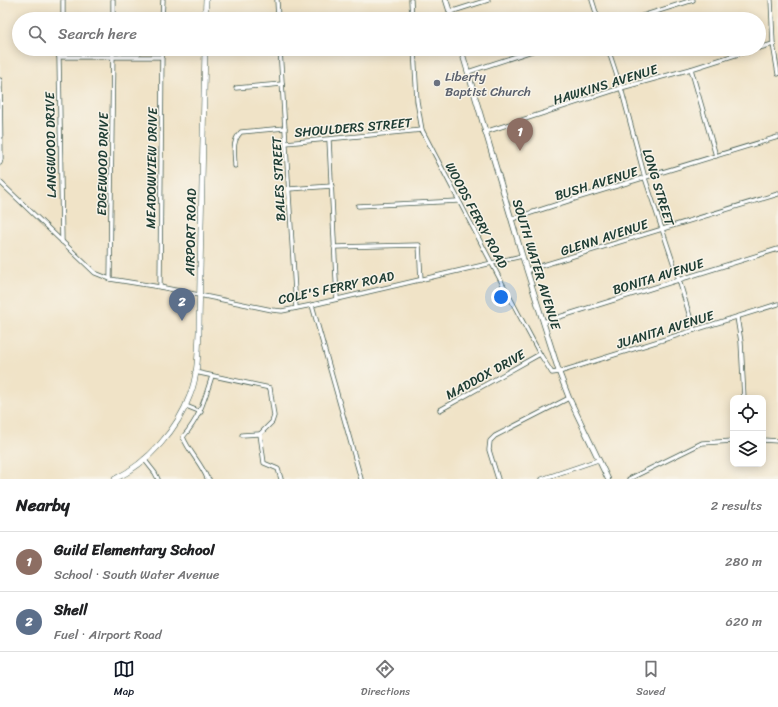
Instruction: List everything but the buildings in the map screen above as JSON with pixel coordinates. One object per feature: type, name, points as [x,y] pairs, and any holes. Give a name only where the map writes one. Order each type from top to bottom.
[{"type":"highway","points":[[205,12],[206,0]]},
{"type":"highway","name":"AIRPORT ROAD","points":[[115,479],[125,474],[144,459],[164,438],[186,406],[191,394],[198,351],[205,56]]},
{"type":"main road","points":[[446,0],[450,12]]},
{"type":"main road","name":"SOUTH WATER AVENUE","points":[[463,56],[522,256],[559,372],[569,398],[608,479]]},
{"type":"street","points":[[63,0],[63,12]]},
{"type":"street","points":[[113,0],[113,12]]},
{"type":"street","points":[[162,0],[162,12]]},
{"type":"street","points":[[277,0],[278,12]]},
{"type":"street","points":[[411,0],[412,12]]},
{"type":"street","points":[[450,12],[488,0]]},
{"type":"street","points":[[592,0],[596,12]]},
{"type":"street","points":[[655,12],[693,0]]},
{"type":"street","points":[[771,0],[773,44],[778,74]]},
{"type":"street","points":[[766,46],[773,44]]},
{"type":"street","name":"EDGEWOOD DRIVE","points":[[110,279],[113,56]]},
{"type":"street","name":"BALES STREET","points":[[280,56],[296,308]]},
{"type":"street","name":"WOODS FERRY ROAD","points":[[414,56],[417,101],[422,130],[458,201],[549,371],[552,373],[559,372]]},
{"type":"street","points":[[468,72],[517,56]]},
{"type":"street","name":"LONG STREET","points":[[610,56],[621,88],[645,178],[694,330]]},
{"type":"street","name":"HAWKINS AVENUE","points":[[485,132],[621,88],[732,56]]},
{"type":"street","points":[[59,57],[162,57]]},
{"type":"street","name":"LANGWOOD DRIVE","points":[[59,57],[62,242]]},
{"type":"street","name":"MEADOWVIEW DRIVE","points":[[160,287],[162,57]]},
{"type":"street","points":[[690,69],[716,156]]},
{"type":"street","points":[[0,80],[0,163]]},
{"type":"street","points":[[236,88],[282,84]]},
{"type":"street","points":[[235,166],[234,143],[240,132],[285,128]]},
{"type":"street","name":"SHOULDERS STREET","points":[[286,143],[422,130]]},
{"type":"street","name":"BUSH AVENUE","points":[[512,219],[778,137]]},
{"type":"street","points":[[329,140],[337,298]]},
{"type":"street","name":"COLE'S FERRY ROAD","points":[[0,182],[95,273],[110,279],[160,287],[272,310],[282,311],[312,305],[522,256]]},
{"type":"street","points":[[289,189],[332,186]]},
{"type":"street","name":"GLENN AVENUE","points":[[527,270],[556,263],[661,229],[778,194]]},
{"type":"street","points":[[358,206],[458,201]]},
{"type":"street","points":[[334,247],[418,245],[421,280]]},
{"type":"street","name":"BONITA AVENUE","points":[[543,322],[778,250]]},
{"type":"street","name":"JUANITA AVENUE","points":[[559,372],[778,304]]},
{"type":"street","points":[[312,305],[361,479]]},
{"type":"street","points":[[737,317],[741,342],[744,395]]},
{"type":"street","name":"MADDOX DRIVE","points":[[440,410],[540,354]]},
{"type":"street","points":[[195,372],[270,388],[274,416],[272,422],[260,434],[242,436]]},
{"type":"street","points":[[209,479],[187,448],[183,437],[192,427],[200,412],[212,376]]},
{"type":"street","points":[[498,479],[489,450],[490,441],[495,436],[569,398]]},
{"type":"street","points":[[186,406],[200,412]]},
{"type":"street","points":[[260,434],[264,463],[278,469],[281,479]]},
{"type":"street","points":[[766,440],[778,441]]},
{"type":"street","points":[[629,479],[702,443],[730,441]]},
{"type":"street","points":[[144,459],[158,479]]},
{"type":"street","points":[[542,479],[598,460]]},
{"type":"place","name":"Liberty Baptist Church","points":[[437,83]]},
{"type":"place","name":"Guild Elementary School","points":[[520,151]]},
{"type":"place","name":"Shell","points":[[182,321]]}]
